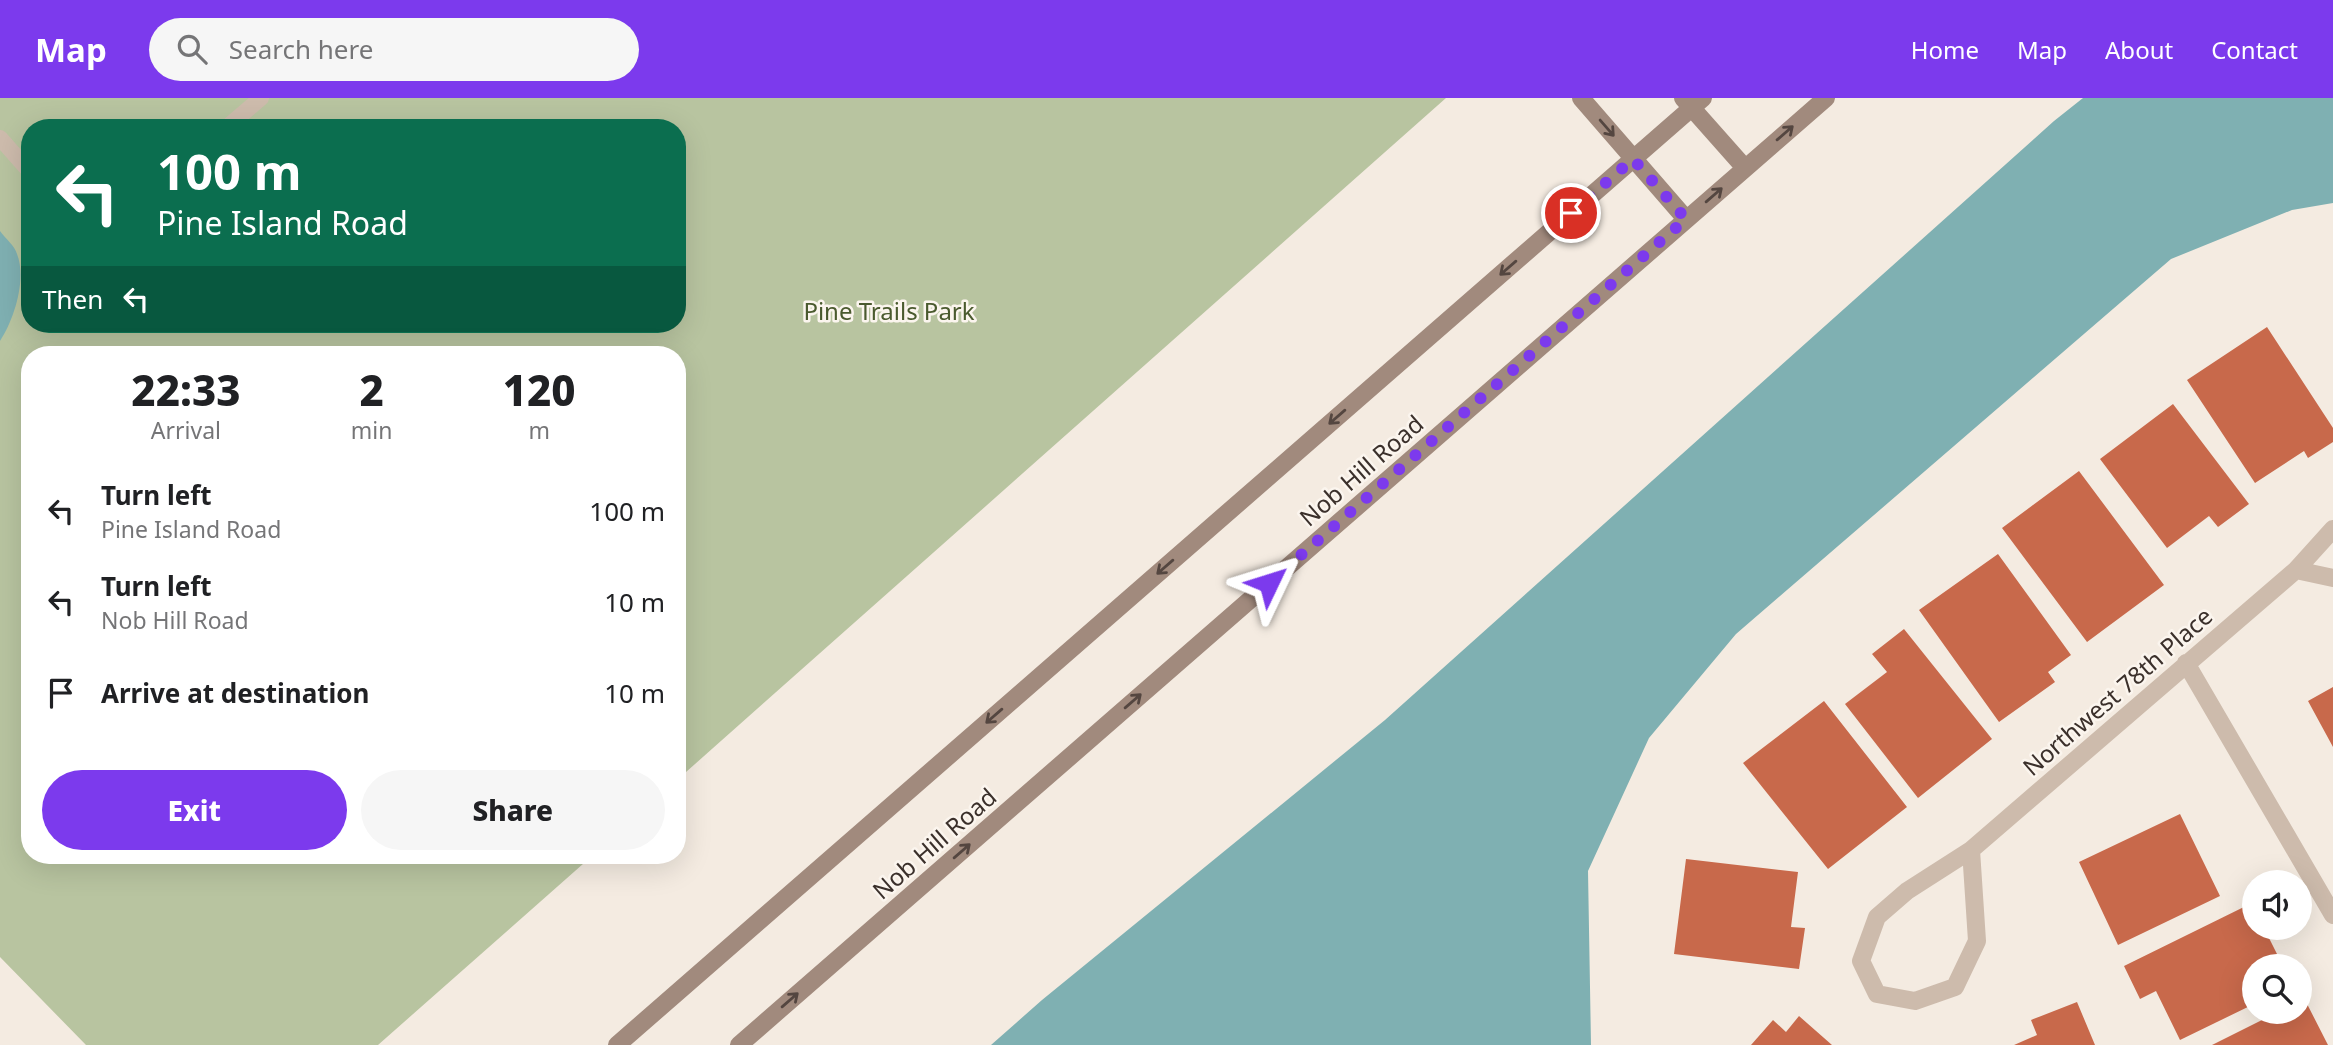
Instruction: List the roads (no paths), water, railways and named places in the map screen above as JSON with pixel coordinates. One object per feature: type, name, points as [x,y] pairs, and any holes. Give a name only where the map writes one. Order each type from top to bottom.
[{"type":"main road","points":[[1581,98],[1686,219]]},
{"type":"main road","name":"Nob Hill Road","points":[[739,1045],[1825,98]]},
{"type":"main road","points":[[617,1045],[1633,159],[1693,101],[1745,168]]},
{"type":"street","name":"Northwest 78th Place","points":[[1971,850],[1977,941],[1955,988],[1915,1000],[1877,994],[1861,961],[1877,917],[1907,891],[1971,850],[2296,570],[2333,529]]},
{"type":"street","points":[[2296,570],[2333,578]]},
{"type":"street","points":[[2186,663],[2333,915]]},
{"type":"lane","points":[[236,119],[261,98]]},
{"type":"lane","points":[[0,138],[21,162]]},
{"type":"water","points":[[2083,98],[2333,98],[2333,203],[2292,210],[2171,259],[1736,634],[1649,738],[1588,871],[1591,1045],[991,1045],[1042,1000],[1385,720],[2054,121]]},
{"type":"water","points":[[0,231],[16,251],[21,275],[18,299],[0,341]]},
{"type":"park label","name":"Pine Trails Park","points":[[889,310]]}]
